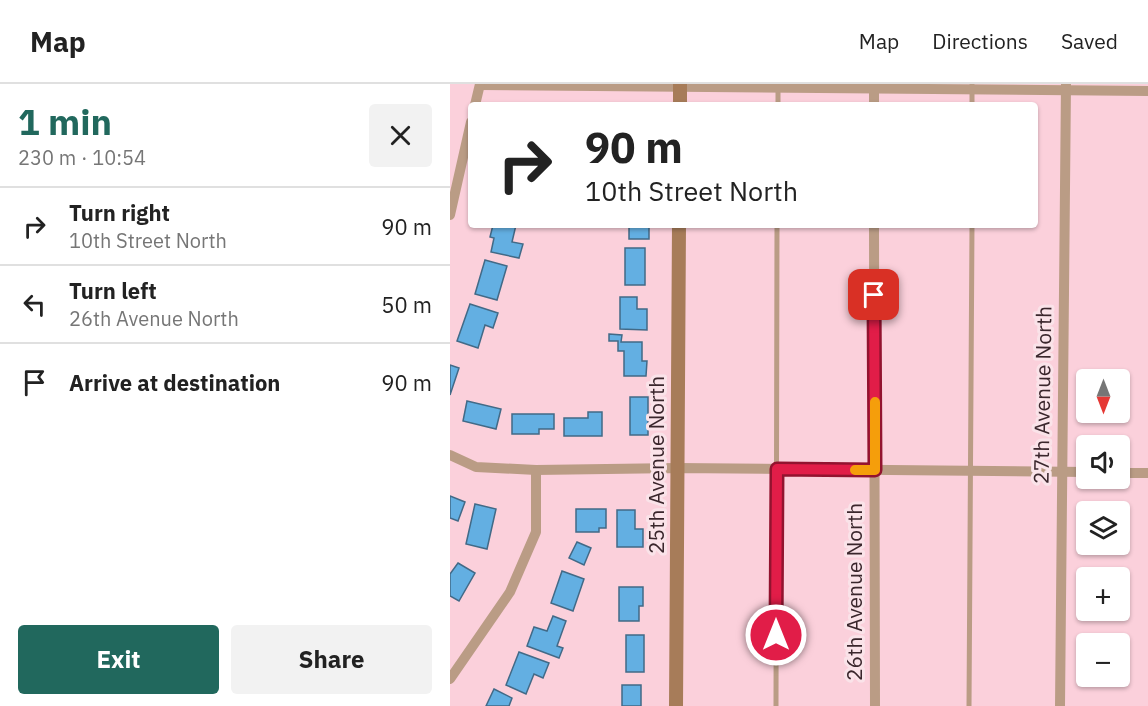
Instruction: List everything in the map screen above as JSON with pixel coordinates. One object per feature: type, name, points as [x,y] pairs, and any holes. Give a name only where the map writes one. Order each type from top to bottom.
[{"type":"street","points":[[476,102],[480,84],[1066,87],[1148,91]]},
{"type":"street","points":[[680,85],[680,102]]},
{"type":"street","points":[[874,86],[874,102]]},
{"type":"street","name":"27th Avenue North","points":[[1060,706],[1066,87]]},
{"type":"street","points":[[450,215],[468,135]]},
{"type":"street","name":"25th Avenue North","points":[[676,706],[679,228]]},
{"type":"street","name":"26th Avenue North","points":[[874,228],[875,706]]},
{"type":"street","points":[[450,455],[476,467],[536,470],[678,468],[1076,472]]},
{"type":"street","points":[[450,679],[510,592],[536,532],[536,470]]},
{"type":"street","points":[[1130,473],[1148,473]]},
{"type":"lane","points":[[778,86],[778,102]]},
{"type":"lane","points":[[776,706],[777,228]]},
{"type":"lane","points":[[969,706],[972,228]]},
{"type":"building","points":[[492,228],[515,228],[512,242],[523,244],[519,258],[491,252],[494,238],[490,237]]},
{"type":"building","points":[[629,228],[649,228],[649,239],[629,239]]},
{"type":"building","points":[[625,248],[645,248],[645,285],[625,285]]},
{"type":"building","points":[[485,260],[507,266],[497,300],[475,294]]},
{"type":"building","points":[[620,297],[637,297],[637,309],[647,309],[647,330],[620,329]]},
{"type":"building","points":[[470,304],[498,313],[493,328],[485,325],[478,348],[457,341]]},
{"type":"building","points":[[609,334],[622,335],[621,342],[642,342],[642,361],[647,361],[646,376],[624,376],[624,351],[618,351],[618,341],[609,341]]},
{"type":"building","points":[[450,365],[459,368],[450,395]]},
{"type":"building","points":[[630,397],[648,397],[648,435],[630,435]]},
{"type":"building","points":[[467,401],[501,409],[496,429],[463,421]]},
{"type":"building","points":[[588,412],[602,412],[602,436],[564,436],[564,418],[588,418]]},
{"type":"building","points":[[512,414],[554,414],[554,429],[539,429],[539,434],[512,434]]},
{"type":"building","points":[[450,496],[465,502],[458,521],[450,518]]},
{"type":"building","points":[[475,504],[496,509],[487,549],[466,544]]},
{"type":"building","points":[[576,509],[606,509],[606,528],[599,528],[599,532],[576,532]]},
{"type":"building","points":[[617,510],[635,510],[635,529],[643,529],[643,547],[617,547]]},
{"type":"building","points":[[577,542],[591,548],[584,565],[569,558]]},
{"type":"building","points":[[458,563],[475,573],[459,601],[450,596],[450,574]]},
{"type":"building","points":[[562,571],[584,579],[573,611],[551,603]]},
{"type":"building","points":[[619,587],[643,587],[643,606],[639,606],[639,621],[619,621]]},
{"type":"building","points":[[553,616],[566,621],[557,646],[563,648],[559,658],[527,646],[534,627],[547,631]]},
{"type":"building","points":[[626,635],[644,635],[644,672],[626,672]]},
{"type":"building","points":[[519,652],[549,663],[543,678],[534,674],[526,694],[506,685]]},
{"type":"building","points":[[622,685],[641,685],[641,706],[622,706]]},
{"type":"building","points":[[494,689],[512,698],[509,706],[486,706]]},
{"type":"slow traffic","points":[[855,470],[875,470],[875,402]]},
{"type":"route","points":[[776,635],[777,469],[875,470],[874,295]]}]
